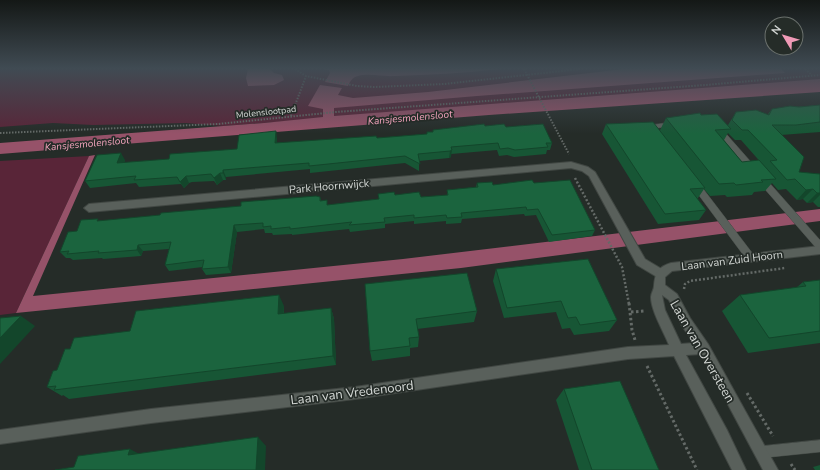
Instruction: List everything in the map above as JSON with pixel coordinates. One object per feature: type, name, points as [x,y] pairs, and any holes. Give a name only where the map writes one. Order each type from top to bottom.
[{"type":"street","name":"Park Hoornwijck","points":[[90,208],[569,165],[581,167],[592,174],[641,262],[661,274]]},
{"type":"street","name":"Laan van Zuid Hoorn","points":[[661,274],[664,270],[671,267],[820,250]]},
{"type":"street","points":[[660,287],[659,281],[661,274]]},
{"type":"street","name":"Laan van Oversteen","points":[[739,470],[731,451],[677,350],[657,304],[656,296],[660,287],[673,297],[686,322],[704,348],[771,470]]},
{"type":"street","name":"Laan van Vredenoord","points":[[0,437],[151,416],[355,393],[628,353],[704,348]]},
{"type":"lane","points":[[661,139],[651,127],[680,124]]},
{"type":"lane","points":[[715,126],[820,246]]},
{"type":"lane","points":[[690,176],[750,257]]},
{"type":"lane","points":[[761,452],[820,446]]},
{"type":"path","points":[[291,116],[300,91]]},
{"type":"path","points":[[536,91],[572,159],[569,165],[619,260]]},
{"type":"path","name":"Molenslootpad","points":[[0,133],[218,124],[320,113],[615,91]]},
{"type":"path","points":[[686,292],[684,286],[690,281],[789,268]]},
{"type":"path","points":[[746,391],[796,470]]},
{"type":"path","points":[[691,456],[697,470]]},
{"type":"shaded area","points":[[0,91],[699,91],[223,126],[186,123],[93,125],[53,123],[0,127]]},
{"type":"shaded area","points":[[89,156],[16,313],[0,315],[0,161]]},
{"type":"water","name":"Kansjesmolensloot","points":[[317,91],[340,91],[338,95],[353,98],[428,92],[545,91],[334,108],[334,116],[663,91],[820,91],[489,115],[0,154],[0,143],[264,123],[323,117],[323,109],[308,106]]},
{"type":"water","points":[[95,155],[33,296],[403,259],[820,209],[820,221],[461,268],[16,313],[89,156]]},
{"type":"building","points":[[820,105],[820,122],[796,125],[772,125],[804,157],[799,172],[820,174],[820,193],[817,193],[813,189],[806,190],[795,179],[787,180],[770,161],[777,160],[748,130],[742,130],[732,120],[736,112],[756,110],[769,115],[772,109],[790,106],[799,107]]},
{"type":"building","points":[[700,113],[701,115],[717,114],[731,129],[715,130],[742,162],[759,160],[776,179],[761,180],[763,182],[736,185],[734,183],[719,184],[666,118]]},
{"type":"building","points":[[653,122],[705,188],[690,189],[706,210],[665,214],[606,124]]},
{"type":"building","points":[[484,124],[485,126],[504,124],[506,127],[543,124],[552,143],[546,143],[548,147],[515,150],[508,148],[500,149],[498,143],[451,147],[452,150],[450,151],[418,154],[420,164],[405,156],[309,166],[309,163],[223,170],[223,173],[220,173],[214,178],[211,174],[186,176],[180,182],[177,177],[134,180],[136,176],[85,181],[97,155],[121,153],[117,163],[169,159],[170,154],[237,149],[239,135],[276,131],[275,143],[427,134],[427,132],[433,132],[433,130]]},
{"type":"building","points":[[532,180],[534,183],[570,180],[595,230],[552,235],[538,209],[527,210],[526,207],[461,213],[462,217],[447,218],[446,215],[414,218],[414,215],[384,218],[385,222],[349,225],[352,222],[290,229],[290,227],[271,229],[271,226],[263,227],[263,223],[234,225],[228,267],[202,269],[204,260],[165,265],[171,242],[138,245],[137,250],[67,254],[69,251],[60,252],[68,232],[77,231],[81,220],[98,219],[97,221],[160,215],[161,213],[241,206],[241,202],[316,196],[320,197],[320,201],[327,200],[327,205],[379,199],[378,194],[394,192],[395,195],[419,192],[421,197],[448,195],[447,190],[478,187],[477,183],[492,182],[493,185]]},
{"type":"building","points":[[588,259],[617,320],[580,325],[576,317],[568,318],[561,301],[507,308],[496,269]]},
{"type":"building","points":[[467,273],[477,311],[416,319],[419,337],[409,338],[410,346],[370,351],[365,284]]},
{"type":"building","points":[[820,280],[820,331],[769,338],[740,295],[806,286],[803,282]]},
{"type":"building","points":[[279,295],[278,314],[331,308],[333,356],[54,390],[56,386],[47,387],[53,371],[57,370],[65,349],[70,349],[74,338],[130,331],[136,311]]},
{"type":"building","points":[[21,316],[0,338],[0,318]]},
{"type":"building","points":[[620,381],[659,470],[592,470],[564,389]]},
{"type":"building","points":[[258,437],[256,470],[55,470],[74,467],[78,456],[130,449],[128,455]]}]
